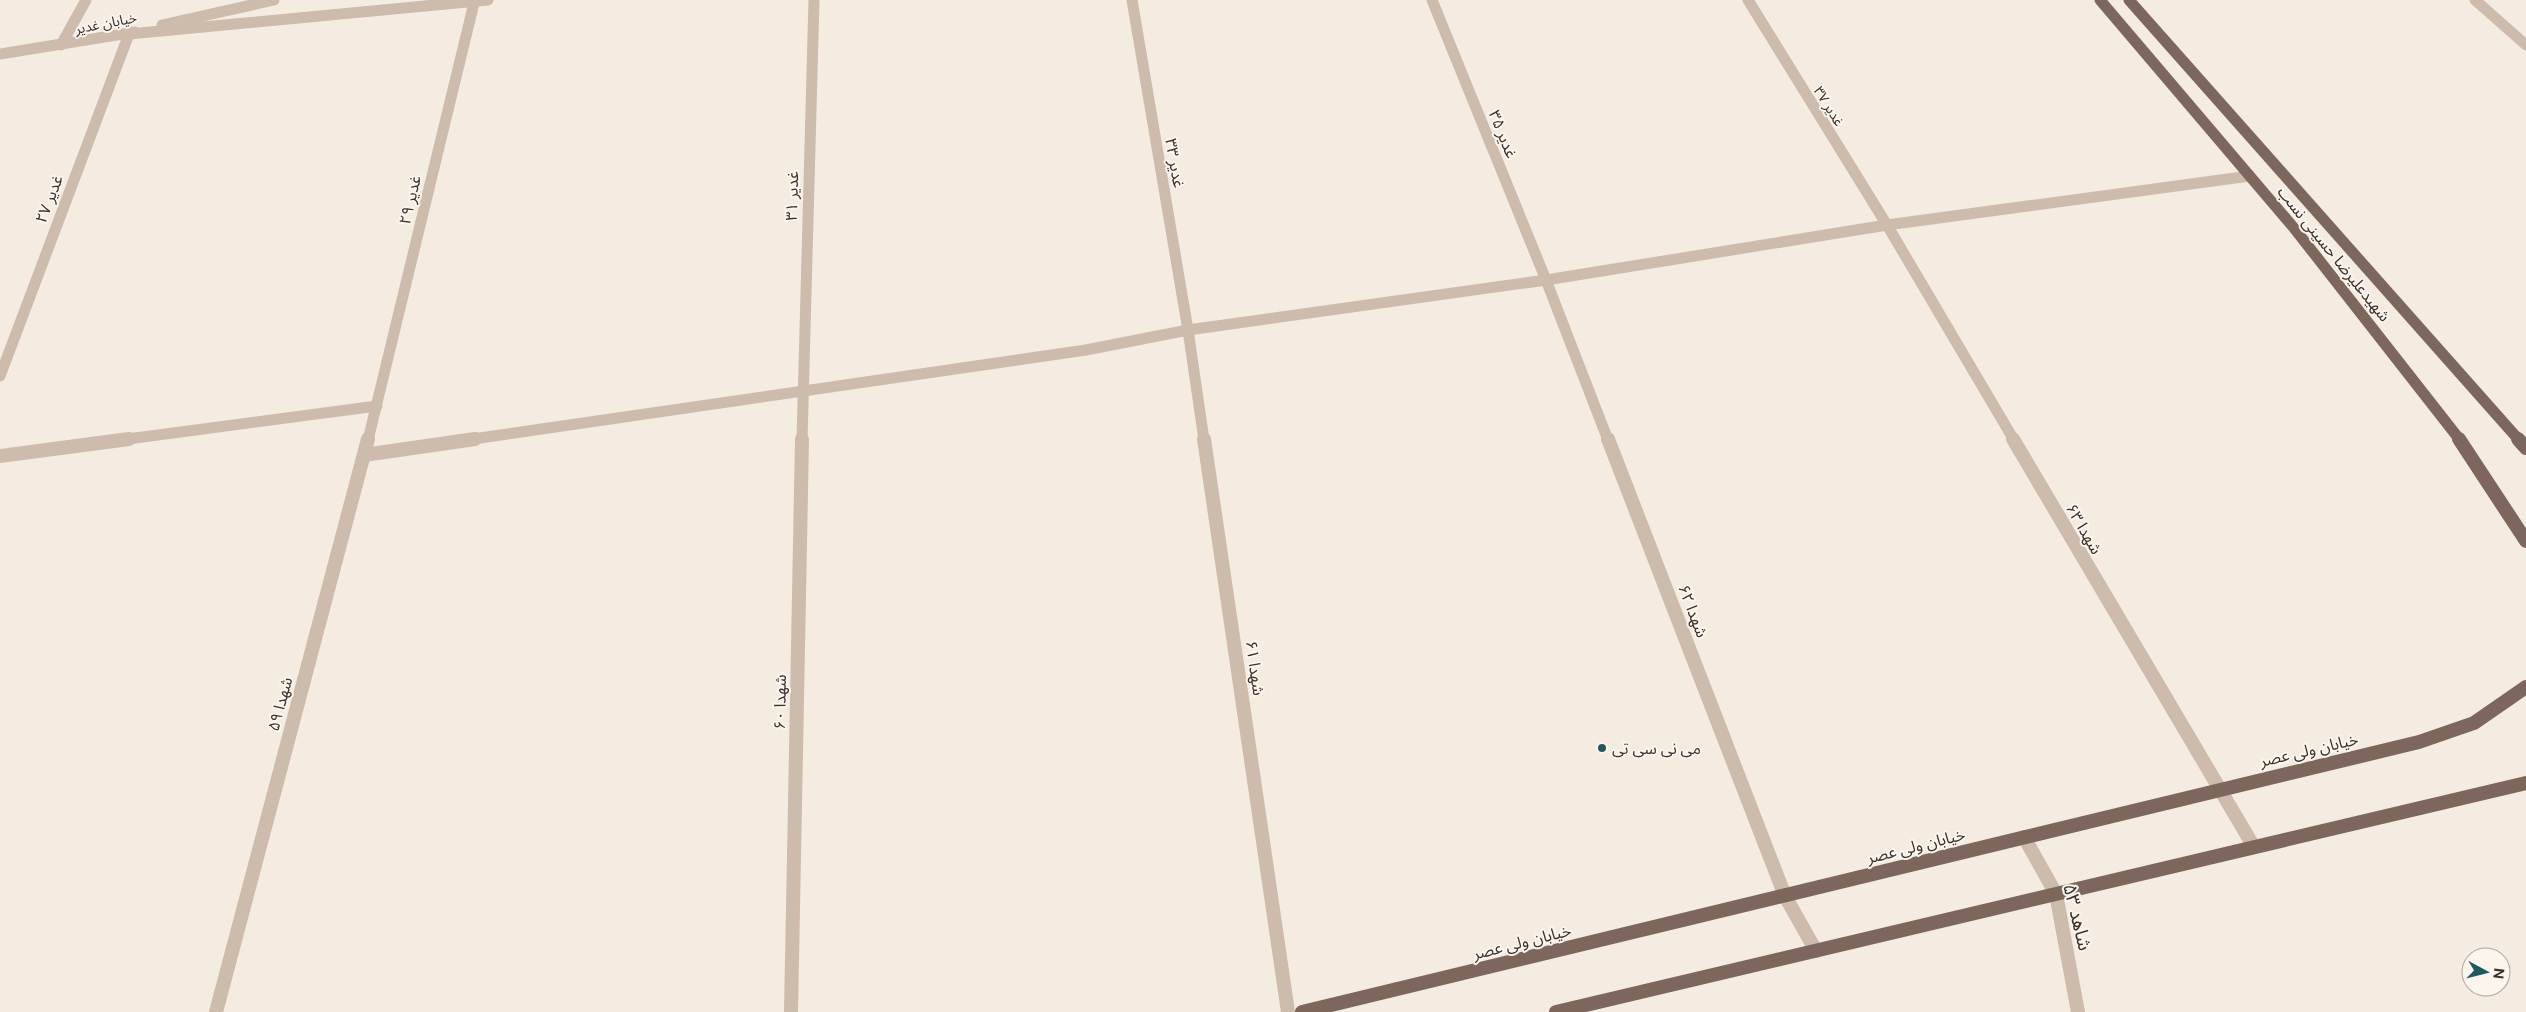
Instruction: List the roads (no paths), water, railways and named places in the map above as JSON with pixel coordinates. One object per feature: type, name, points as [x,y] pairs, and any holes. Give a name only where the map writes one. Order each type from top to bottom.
[{"type":"main road","name":"شهیدعلیرضا حسینی نسب","points":[[2100,0],[2294,228],[2461,441],[2526,541]]},
{"type":"main road","name":"شهیدعلیرضا حسینی نسب","points":[[2129,0],[2526,448]]},
{"type":"main road","name":"خیابان ولی عصر","points":[[1302,1012],[2419,742],[2474,723],[2526,687]]},
{"type":"main road","points":[[1556,1012],[2526,783]]},
{"type":"street","points":[[61,45],[86,0]]},
{"type":"street","name":"خیابان غدیر","points":[[0,54],[129,34],[195,16],[274,0]]},
{"type":"street","points":[[129,34],[474,3],[488,0]]},
{"type":"street","name":"غدیر ۳۱","points":[[803,392],[814,0]]},
{"type":"street","name":"غدیر ۳۳","points":[[1132,0],[1188,330]]},
{"type":"street","name":"غدیر ۳۵","points":[[1432,0],[1546,280]]},
{"type":"street","name":"غدیر ۳۷","points":[[1748,0],[1887,226]]},
{"type":"street","points":[[2475,0],[2526,45]]},
{"type":"street","name":"غدیر ۲۹","points":[[377,406],[474,3]]},
{"type":"street","name":"غدیر ۲۷","points":[[0,376],[129,34]]},
{"type":"street","points":[[364,455],[1086,350],[1188,330],[1546,280],[1887,226],[2250,176]]},
{"type":"street","name":"شهدا ۶۳","points":[[1887,226],[2218,790],[2254,847]]},
{"type":"street","name":"شهدا ۶۲","points":[[1546,280],[1785,896],[1816,951]]},
{"type":"street","name":"شهدا ۶۱","points":[[1188,330],[1288,1012]]},
{"type":"street","name":"شهدا ۶۰","points":[[791,1012],[803,392]]},
{"type":"street","points":[[0,456],[377,406]]},
{"type":"street","name":"شهدا ۵۹","points":[[216,1012],[377,406]]},
{"type":"street","name":"شاهد ۵۳","points":[[2024,837],[2056,894],[2078,1012]]},
{"type":"place","name":"می نی سی تی","points":[[1602,748]]}]
